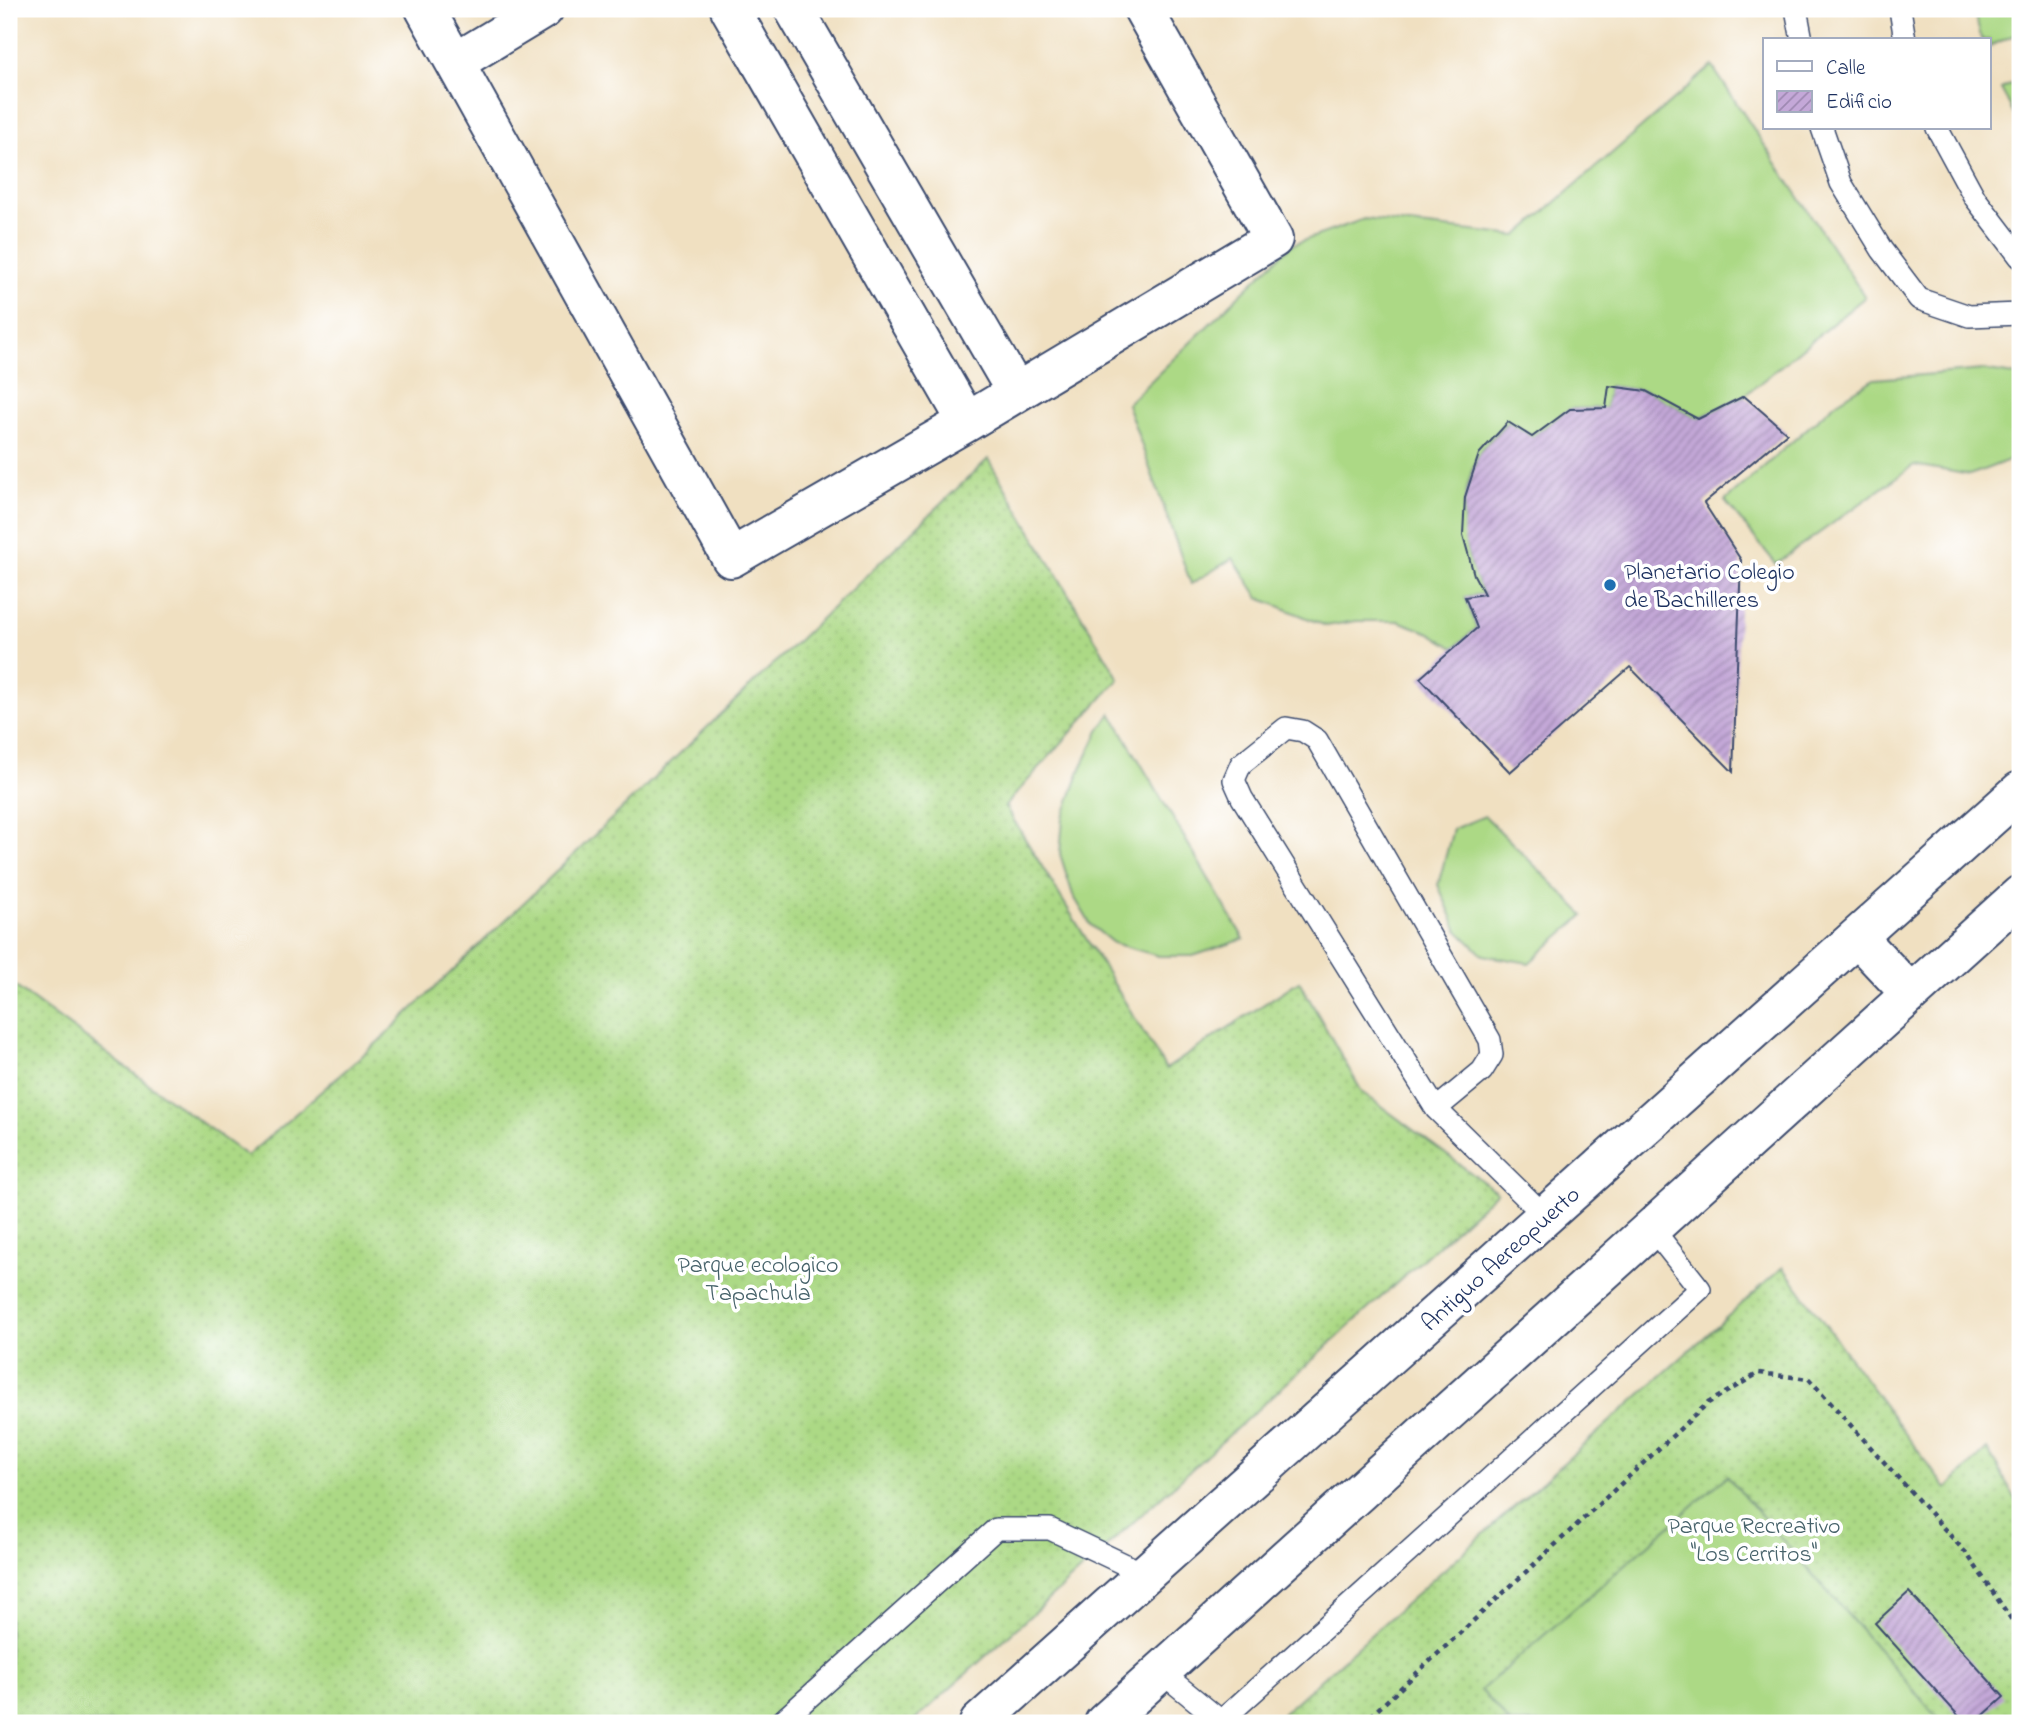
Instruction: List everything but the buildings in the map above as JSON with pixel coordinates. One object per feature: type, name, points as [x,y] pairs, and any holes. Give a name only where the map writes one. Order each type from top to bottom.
[{"type":"main road","points":[[425,9],[731,558],[967,422],[1273,239],[1143,9]]},
{"type":"main road","points":[[456,62],[544,9]]},
{"type":"main road","points":[[730,9],[967,422]]},
{"type":"main road","points":[[794,9],[1016,392]]},
{"type":"main road","name":"Antiguo Aereopuerto","points":[[979,1723],[2020,791]]},
{"type":"main road","points":[[1104,1723],[2020,895]]},
{"type":"main road","points":[[1857,938],[1910,993]]},
{"type":"lane","points":[[1796,9],[1802,38]]},
{"type":"lane","points":[[1900,9],[1905,38]]},
{"type":"lane","points":[[1823,130],[1841,183],[1882,250],[1919,299],[1969,316],[2020,314]]},
{"type":"lane","points":[[1938,130],[1975,198],[2020,257]]},
{"type":"lane","points":[[1436,1109],[1482,1070],[1492,1055],[1490,1041],[1317,740],[1303,731],[1286,728],[1241,764],[1234,780],[1242,798],[1436,1109],[1546,1217]]},
{"type":"lane","points":[[1161,1672],[1221,1721],[1700,1289],[1651,1227]]},
{"type":"lane","points":[[780,1723],[996,1529],[1050,1529],[1144,1574]]},
{"type":"path","points":[[1363,1723],[1708,1404],[1759,1373],[1809,1379],[1967,1554],[2020,1632]]},
{"type":"green space","points":[[1973,9],[2020,9],[2020,32],[1990,47],[1990,38],[1981,38]]},
{"type":"green space","points":[[1712,66],[1865,297],[1744,396],[1698,419],[1646,391],[1609,386],[1606,408],[1570,409],[1532,437],[1507,422],[1478,456],[1467,490],[1464,508],[1466,543],[1476,578],[1484,594],[1465,597],[1477,628],[1454,648],[1430,633],[1398,621],[1356,621],[1326,626],[1259,598],[1233,558],[1191,584],[1127,404],[1291,245],[1364,219],[1517,236]]},
{"type":"green space","points":[[2020,80],[2020,125],[2001,89]]},
{"type":"green space","points":[[1983,370],[2020,376],[2020,456],[1970,475],[1914,465],[1776,564],[1725,501],[1837,402],[1874,379]]},
{"type":"green space","name":"Parque ecologico Tapachula","points":[[988,459],[1119,679],[1005,806],[1166,1069],[1299,981],[1362,1092],[1497,1192],[912,1723],[9,1723],[9,982],[247,1156],[379,1041]]},
{"type":"green space","points":[[1111,713],[1244,939],[1193,956],[1159,956],[1113,943],[1091,925],[1073,895],[1060,854],[1063,818],[1081,768]]},
{"type":"green space","points":[[1485,816],[1584,915],[1529,963],[1483,955],[1458,931],[1438,885],[1453,829]]},
{"type":"green space","name":"Parque Recreativo \"Los Cerritos\"","points":[[1783,1267],[1946,1489],[1987,1449],[2020,1506],[2020,1723],[1272,1723]]},
{"type":"green space","points":[[1727,1476],[1942,1723],[1510,1723],[1481,1690]]},
{"type":"place","name":"Planetario Colegio de Bachilleres","points":[[1610,585]]}]
